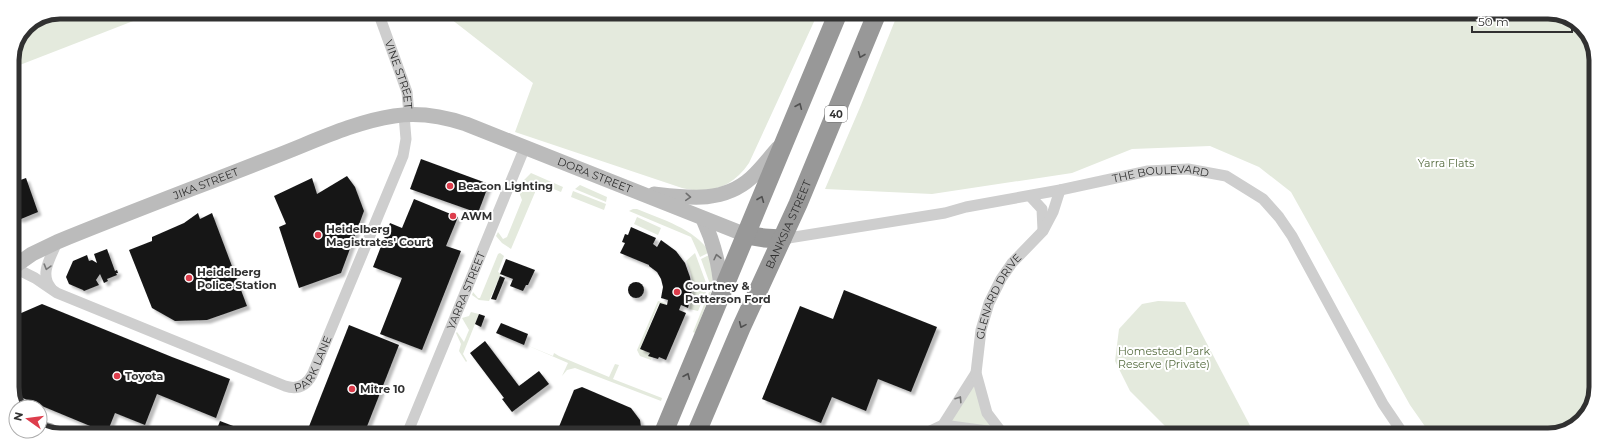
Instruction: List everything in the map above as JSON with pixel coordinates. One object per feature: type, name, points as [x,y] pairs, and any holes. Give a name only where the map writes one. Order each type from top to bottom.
[{"type":"highway","points":[[666,428],[835,19]]},
{"type":"highway","name":"BANKSIA STREET","points":[[699,428],[741,328],[782,239],[843,98],[875,19]]},
{"type":"highway","name":"DORA STREET","points":[[746,235],[782,239]]},
{"type":"main road","name":"DORA STREET","points":[[406,115],[429,115],[457,121],[746,235]]},
{"type":"main road","name":"JIKA STREET","points":[[19,264],[32,254],[57,242],[355,126],[381,118],[406,115]]},
{"type":"main road","points":[[636,192],[698,198],[726,194],[751,178],[784,142]]},
{"type":"main road","points":[[703,219],[713,243],[718,262],[721,295]]},
{"type":"street","name":"VINE STREET","points":[[381,19],[405,85],[408,97],[406,115]]},
{"type":"street","name":"PARK LANE","points":[[19,271],[35,278],[53,290],[285,386],[293,388],[301,387],[312,375],[403,156],[406,139],[406,115]]},
{"type":"street","name":"YARRA STREET","points":[[409,428],[526,147]]},
{"type":"street","name":"THE BOULEVARD","points":[[782,239],[945,213],[966,207],[1030,196],[1148,171],[1188,169],[1226,176],[1263,198],[1279,217],[1292,236],[1383,404],[1399,428]]},
{"type":"street","name":"GLENARD DRIVE","points":[[998,428],[987,413],[976,373],[981,330],[989,303],[1001,279],[1012,263],[1042,231],[1053,212],[1060,190]]},
{"type":"street","points":[[1030,196],[1042,209],[1042,231]]},
{"type":"street","points":[[53,290],[46,281],[46,272],[57,242]]},
{"type":"street","name":"GLENARD DRIVE","points":[[962,428],[942,425],[976,373]]},
{"type":"street","points":[[936,428],[942,425]]},
{"type":"green space","points":[[60,19],[138,19],[19,65],[20,52],[26,37],[37,26],[44,22]]},
{"type":"green space","points":[[451,19],[815,19],[749,163],[736,178],[720,187],[702,190],[682,188],[515,132],[533,83]]},
{"type":"green space","name":"Yarra Flats","points":[[896,19],[1553,19],[1564,22],[1575,29],[1584,39],[1589,57],[1588,398],[1582,410],[1573,420],[1569,423],[1553,428],[1426,428],[1410,405],[1291,192],[1259,167],[1210,146],[1132,149],[1072,173],[932,194],[825,189]]},
{"type":"green space","points":[[531,173],[563,187],[561,192],[539,183],[511,249],[502,243],[496,236],[498,232],[503,239],[507,237],[522,200],[517,187]]},
{"type":"green space","points":[[580,185],[607,197],[606,202],[575,189]]},
{"type":"green space","points":[[573,191],[606,204],[604,210],[571,197]]},
{"type":"green space","points":[[637,209],[657,217],[686,231],[703,244],[710,252],[700,257],[691,237],[629,211]]},
{"type":"green space","points":[[637,217],[661,228],[658,235],[634,224]]},
{"type":"green space","points":[[500,253],[504,256],[498,272],[501,274],[489,301],[479,300],[472,295],[473,292],[478,298],[480,298],[498,254]]},
{"type":"green space","points":[[695,253],[708,288],[698,311],[689,309],[692,297],[692,279],[686,261]]},
{"type":"green space","points":[[711,254],[713,287],[695,333],[693,332],[711,287],[701,259]]},
{"type":"green space","points":[[658,301],[667,305],[659,303],[640,349],[650,353],[649,356],[652,357],[651,360],[640,356],[637,350]]},
{"type":"green space","name":"Homestead Park Reserve (Private)","points":[[1158,301],[1185,302],[1251,428],[1167,428],[1130,391],[1115,361],[1119,329],[1142,304]]},
{"type":"green space","points":[[471,312],[479,314],[463,354],[467,361],[466,362],[459,351],[461,344],[456,333],[457,332],[464,342],[469,330],[462,318],[469,316]]},
{"type":"green space","points":[[524,344],[553,356],[554,353],[609,377],[615,364],[619,365],[613,379],[662,398],[661,401],[575,368],[567,370],[562,376],[568,363]]},
{"type":"green space","points":[[974,380],[995,428],[948,422]]},
{"type":"building","name":"Beacon Lighting","points":[[421,159],[489,184],[478,213],[410,189]]},
{"type":"building","name":"Heidelberg Magistrates' Court","points":[[347,176],[355,187],[364,211],[341,273],[299,288],[279,227],[286,224],[274,196],[312,178],[317,194]]},
{"type":"building","points":[[26,178],[38,212],[21,219],[19,219],[19,180]]},
{"type":"building","points":[[414,199],[458,217],[446,246],[461,251],[422,350],[380,334],[402,278],[373,267],[390,223],[402,228]]},
{"type":"building","name":"Heidelberg Police Station","points":[[198,213],[200,219],[212,213],[247,306],[207,320],[175,321],[152,308],[129,250],[152,241],[152,237],[184,223]]},
{"type":"building","name":"Courtney & Patterson Ford","points":[[631,227],[656,238],[653,244],[657,247],[661,240],[676,251],[685,263],[690,277],[692,290],[688,308],[681,305],[679,310],[686,313],[666,360],[659,357],[658,359],[648,356],[650,353],[640,349],[660,303],[667,305],[668,300],[661,298],[663,287],[657,272],[649,265],[620,253],[625,243],[622,242],[625,234],[628,235]]},
{"type":"building","points":[[107,249],[115,271],[117,270],[117,275],[107,279],[108,281],[104,283],[100,274],[96,280],[99,285],[84,291],[69,284],[66,277],[73,261],[87,255],[89,261],[92,260],[97,263],[94,254]]},
{"type":"building","points":[[506,259],[535,270],[528,285],[526,285],[523,291],[510,286],[513,279],[500,274]]},
{"type":"building","points":[[500,276],[505,278],[496,300],[491,299]]},
{"type":"building","points":[[636,282],[642,284],[644,290],[642,296],[636,298],[630,296],[628,290],[630,284]]},
{"type":"building","points":[[844,290],[937,327],[911,392],[878,379],[866,411],[832,397],[821,423],[762,399],[800,306],[833,319]]},
{"type":"building","points":[[42,304],[230,379],[216,418],[157,394],[145,425],[115,413],[109,428],[95,428],[48,409],[48,399],[25,399],[20,397],[19,390],[19,314]]},
{"type":"building","points":[[479,314],[485,316],[481,327],[475,324]]},
{"type":"building","points":[[501,323],[528,334],[524,345],[496,333]]},
{"type":"building","name":"Mitre 10","points":[[349,325],[399,345],[366,428],[308,428]]},
{"type":"building","points":[[485,341],[519,386],[539,371],[549,384],[512,412],[502,399],[504,398],[470,353]]},
{"type":"building","points":[[582,387],[631,408],[640,420],[641,428],[558,428],[574,390]]},
{"type":"building","points":[[220,421],[238,428],[217,428]]},
{"type":"place","name":"Beacon Lighting","points":[[450,186]]},
{"type":"place","name":"AWM","points":[[453,216]]},
{"type":"place","name":"Heidelberg Magistrates' Court","points":[[318,235]]},
{"type":"place","name":"Heidelberg Police Station","points":[[189,278]]},
{"type":"place","name":"Courtney & Patterson Ford","points":[[677,292]]},
{"type":"place","name":"Toyota","points":[[117,376]]},
{"type":"place","name":"Mitre 10","points":[[352,389]]}]
